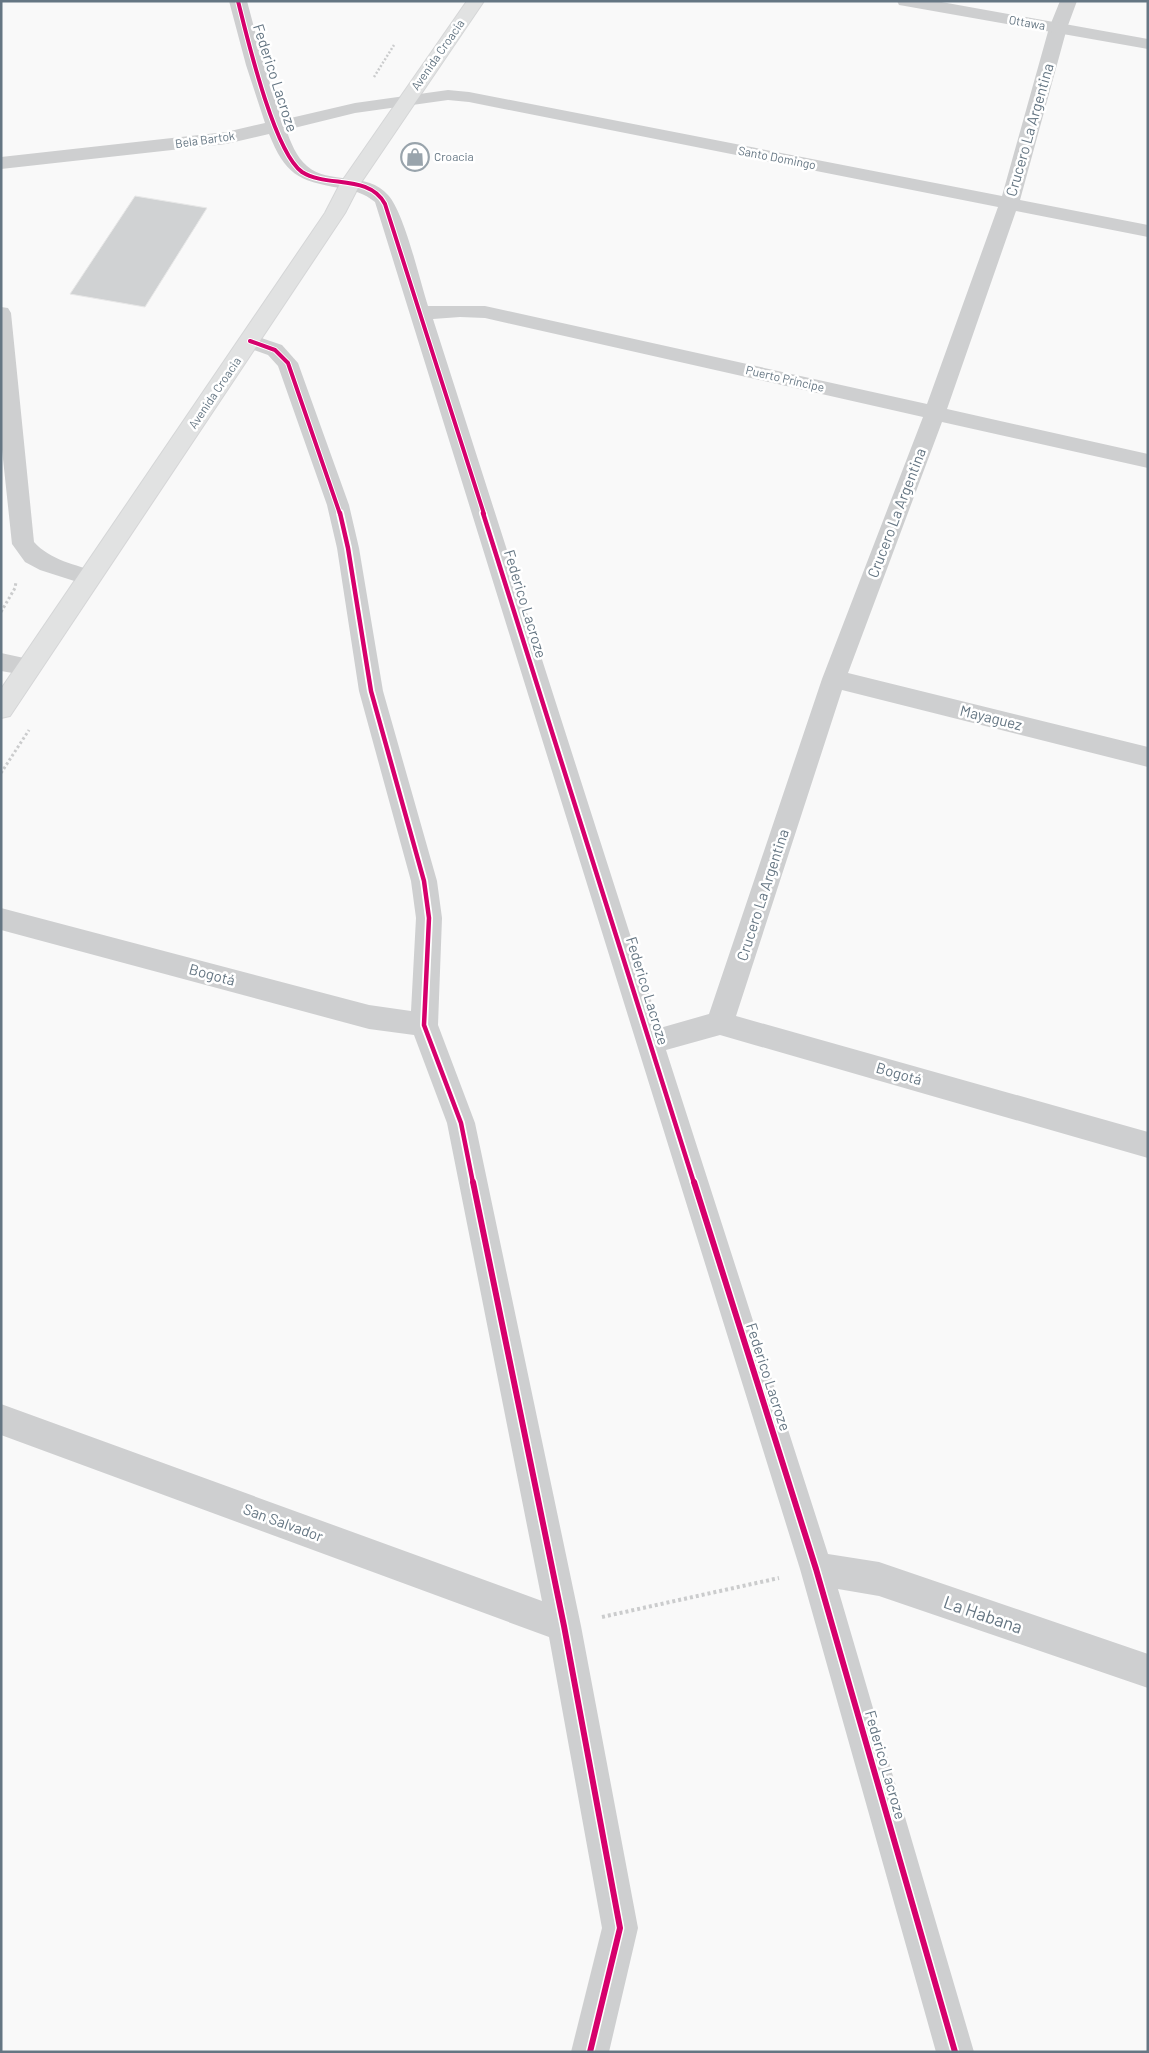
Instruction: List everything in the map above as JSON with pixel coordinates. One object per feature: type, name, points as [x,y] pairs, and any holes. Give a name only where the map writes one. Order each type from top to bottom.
[{"type":"main road","name":"Avenida Croacia","points":[[1,709],[250,341],[335,213],[350,184],[476,1]]},
{"type":"street","name":"Federico Lacroze","points":[[238,1],[253,62],[276,128],[287,153],[299,170],[313,178],[350,184],[374,192],[382,198],[389,213],[816,1569],[955,2052]]},
{"type":"street","name":"Ottawa","points":[[905,1],[1148,44]]},
{"type":"street","name":"Crucero La Argentina","points":[[720,1023],[834,679],[935,413],[1009,204],[1058,28],[1069,1]]},
{"type":"street","name":"Santo Domingo","points":[[406,101],[448,95],[469,97],[1148,231]]},
{"type":"street","name":"Bela Bartok","points":[[1,163],[31,162],[216,139],[276,128],[345,110],[406,101]]},
{"type":"street","name":"Puerto Príncipe","points":[[421,313],[485,312],[1148,461]]},
{"type":"street","points":[[1,313],[23,544],[32,556],[48,564],[90,578]]},
{"type":"street","points":[[250,341],[275,350],[288,363],[338,505],[348,548],[371,691],[424,881],[429,918],[424,1025],[461,1123],[564,1626],[620,1928],[590,2052]]},
{"type":"street","points":[[1,662],[30,667]]},
{"type":"street","name":"Mayaguez","points":[[834,679],[1148,757]]},
{"type":"street","name":"Bogotá","points":[[1,918],[370,1017],[424,1025]]},
{"type":"street","points":[[650,1043],[720,1023]]},
{"type":"street","name":"Bogotá","points":[[720,1023],[1148,1144]]},
{"type":"street","name":"San Salvador","points":[[1,1419],[564,1626]]},
{"type":"street","name":"La Habana","points":[[816,1569],[878,1579],[1148,1671]]},
{"type":"path","points":[[564,1626],[816,1569]]},
{"type":"building","points":[[135,196],[207,208],[145,307],[70,294]]},
{"type":"cycle path","points":[[238,1],[263,92],[281,142],[291,160],[301,171],[310,176],[356,185],[375,192],[383,201],[389,213],[816,1569],[955,2052]]},
{"type":"cycle path","points":[[250,341],[275,350],[288,363],[338,505],[348,548],[371,691],[424,881],[429,918],[424,1025],[461,1123],[564,1626],[620,1928],[590,2052]]},
{"type":"place","name":"Croacia","points":[[415,157]]}]
